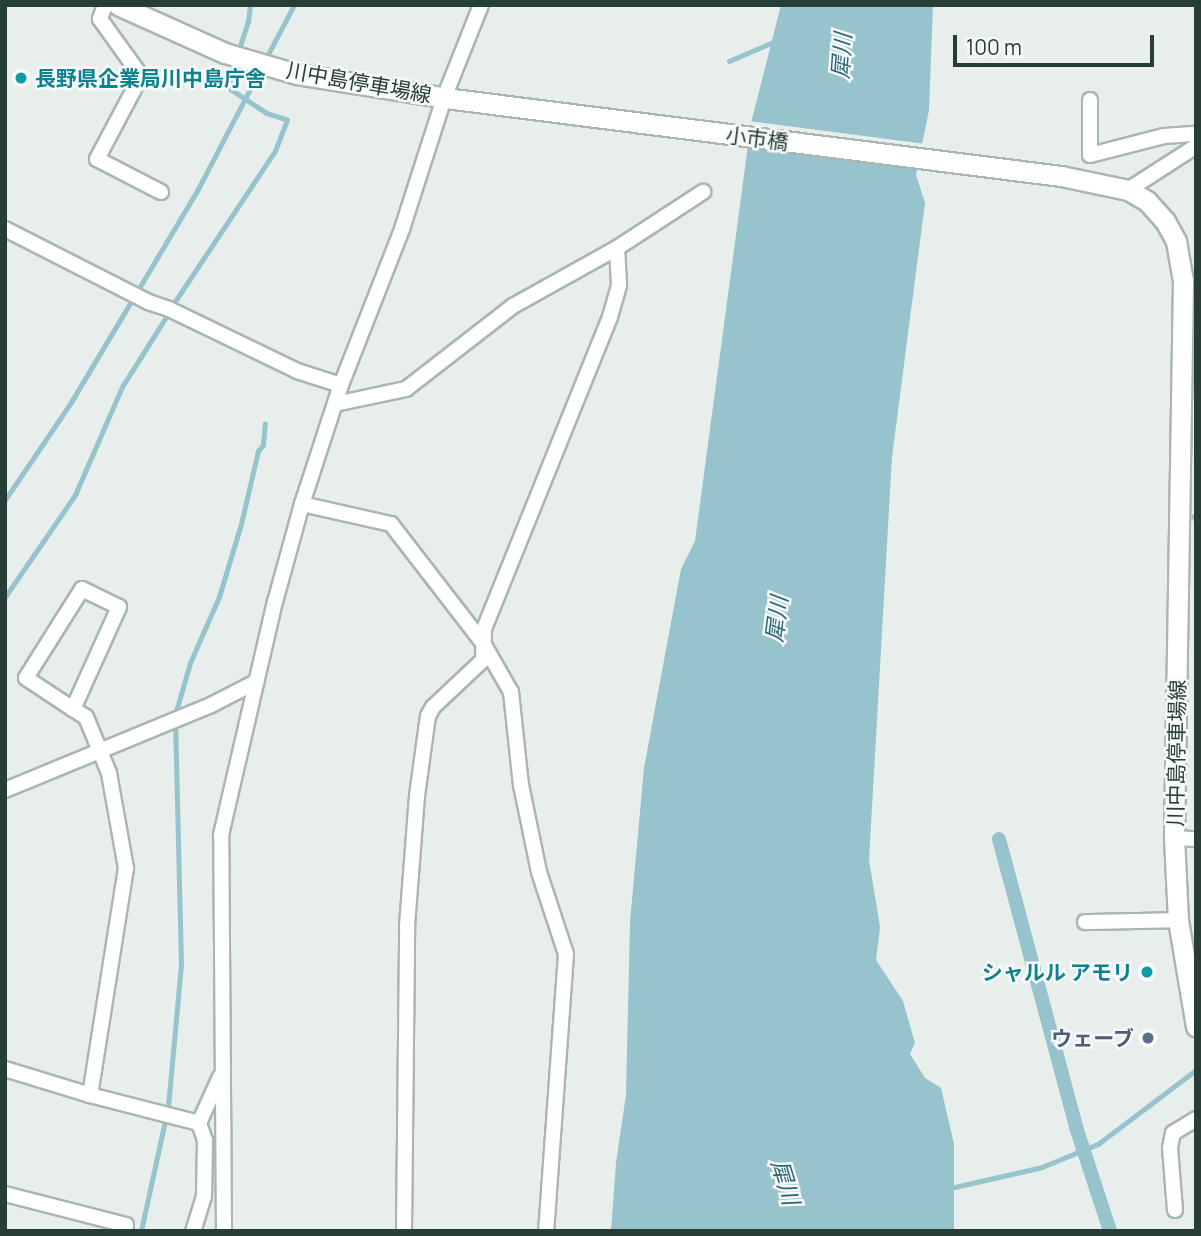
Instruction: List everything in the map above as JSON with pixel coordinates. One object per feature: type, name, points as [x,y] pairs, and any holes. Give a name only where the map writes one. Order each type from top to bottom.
[{"type":"main road","name":"川中島停車場線","points":[[118,5],[225,53],[297,74],[449,99]]},
{"type":"main road","name":"小市橋","points":[[449,99],[1061,176]]},
{"type":"main road","name":"川中島停車場線","points":[[1061,176],[1128,190],[1147,201],[1165,220],[1176,241],[1190,313],[1188,496],[1174,838],[1178,920],[1196,1026]]},
{"type":"street","points":[[105,5],[100,19],[141,76],[97,159],[162,192]]},
{"type":"street","points":[[224,1231],[221,835],[256,682],[302,504],[341,385],[402,229],[481,5]]},
{"type":"street","points":[[1090,100],[1090,155],[1164,136],[1196,134]]},
{"type":"street","points":[[1128,190],[1196,146]]},
{"type":"street","points":[[335,404],[406,389],[513,306],[617,248],[703,192]]},
{"type":"street","points":[[5,229],[148,302],[169,309],[298,371],[341,385]]},
{"type":"street","points":[[404,1231],[407,926],[416,796],[428,716],[433,706],[483,660],[484,629],[610,317],[619,285],[617,248]]},
{"type":"street","points":[[302,504],[391,524],[483,643],[511,692],[521,785],[539,872],[566,954],[546,1231]]},
{"type":"street","points":[[74,709],[119,607],[82,589],[26,678],[86,717],[109,773],[127,868],[90,1095]]},
{"type":"street","points":[[5,789],[181,718],[256,682]]},
{"type":"street","points":[[1174,838],[1196,839]]},
{"type":"street","points":[[1083,921],[1178,920]]},
{"type":"street","points":[[5,1069],[90,1095],[199,1123]]},
{"type":"street","points":[[193,1231],[204,1196],[205,1140],[199,1123],[222,1073]]},
{"type":"street","points":[[1175,1210],[1170,1147],[1173,1133],[1196,1119]]},
{"type":"street","points":[[5,1194],[126,1225],[125,1231]]},
{"type":"water","name":"犀川","points":[[781,5],[933,5],[929,110],[916,175],[925,203],[892,457],[869,860],[880,927],[876,960],[903,1001],[915,1043],[910,1054],[925,1078],[941,1088],[954,1144],[954,1231],[611,1231],[616,1163],[626,1095],[630,922],[644,768],[681,569],[695,541],[751,123]]},
{"type":"pier","points":[[748,121],[926,144],[922,164],[745,142]]},
{"type":"waterway","points":[[238,52],[248,22],[250,5]]},
{"type":"waterway","points":[[265,60],[294,5]]},
{"type":"waterway","points":[[729,61],[778,40]]},
{"type":"waterway","points":[[176,300],[275,151],[287,120],[266,113],[228,88],[235,60]]},
{"type":"waterway","points":[[5,500],[70,404],[197,191],[261,68]]},
{"type":"waterway","points":[[5,597],[75,495],[122,387],[168,314]]},
{"type":"waterway","points":[[175,715],[190,663],[219,597],[241,524],[258,451],[263,445],[265,424]]},
{"type":"waterway","points":[[1194,516],[1196,520]]},
{"type":"waterway","points":[[141,1231],[168,1107],[181,965],[175,724]]},
{"type":"waterway","points":[[999,839],[1076,1127],[1110,1231]]},
{"type":"waterway","points":[[955,1187],[1042,1167],[1098,1144],[1196,1070]]},
{"type":"place","name":"長野県企業局川中島庁舎","points":[[21,78]]},
{"type":"place","name":"シャルル アモリ","points":[[1147,972]]},
{"type":"place","name":"ウェーブ","points":[[1148,1038]]}]
